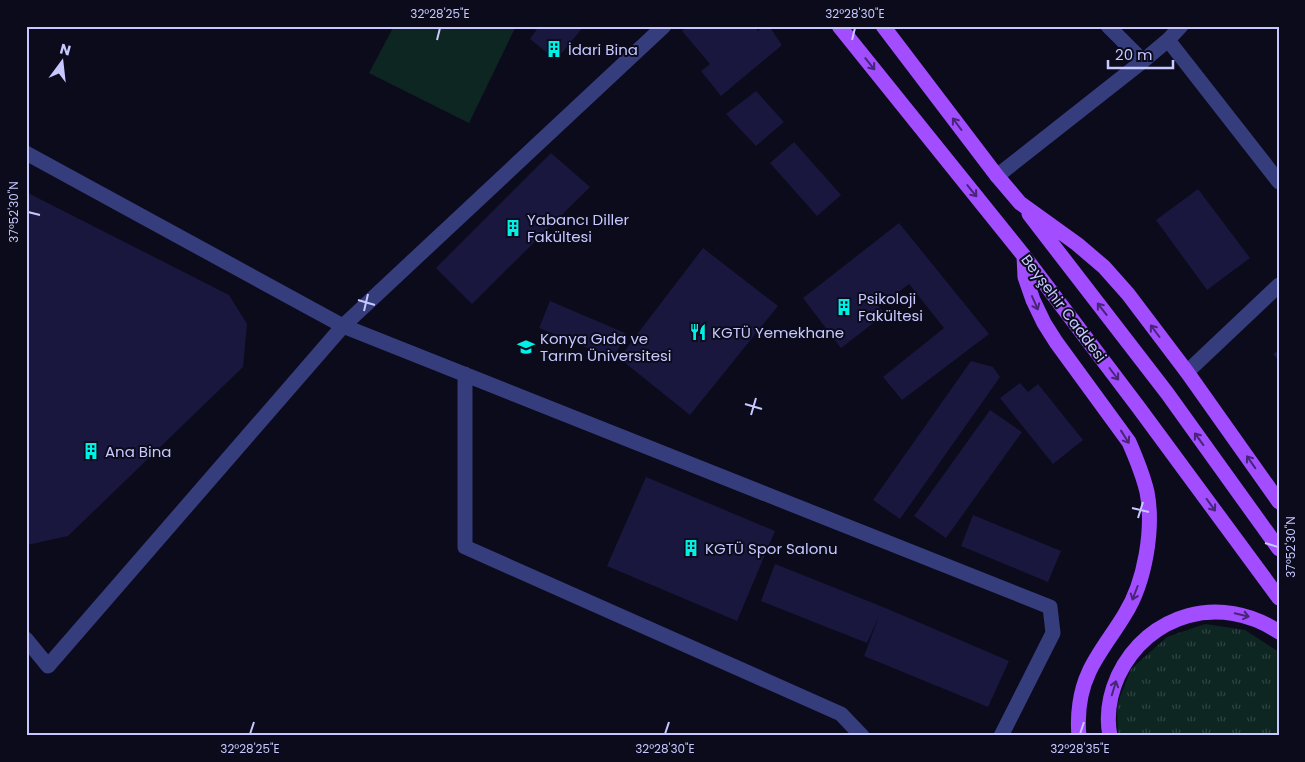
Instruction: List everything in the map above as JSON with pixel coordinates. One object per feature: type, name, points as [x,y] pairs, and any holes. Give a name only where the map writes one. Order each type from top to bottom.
[{"type":"main road","name":"Beyşehir Caddesi","points":[[839,26],[1024,256],[1279,598]]},
{"type":"main road","points":[[884,26],[997,176],[1020,203],[1077,244],[1104,267],[1128,294],[1187,372],[1279,502]]},
{"type":"main road","name":"Beyşehir Caddesi","points":[[1020,203],[1167,393],[1279,549]]},
{"type":"main road","points":[[1024,256],[1025,277],[1044,323],[1132,449],[1147,492],[1150,514],[1146,553],[1135,594],[1127,612],[1088,673],[1082,690],[1079,710],[1079,736]]},
{"type":"main road","points":[[1110,736],[1109,707],[1114,684],[1124,664],[1138,645],[1156,630],[1176,620],[1198,613],[1221,612],[1244,615],[1267,624],[1279,632]]},
{"type":"street","points":[[26,639],[48,666],[343,326],[664,26]]},
{"type":"street","points":[[1108,26],[1143,61]]},
{"type":"street","points":[[997,176],[1143,61],[1181,26]]},
{"type":"street","points":[[1168,40],[1279,182]]},
{"type":"street","points":[[26,154],[343,326],[1050,607],[1053,633],[1001,736]]},
{"type":"street","points":[[1187,372],[1279,284]]},
{"type":"street","points":[[464,374],[465,547],[841,714],[862,736]]},
{"type":"green space","points":[[394,26],[516,26],[469,123],[369,73]]},
{"type":"green space","points":[[1205,624],[1245,630],[1279,652],[1279,736],[1118,736],[1117,705],[1131,669],[1167,637]]},
{"type":"building","name":"İdari Bina","points":[[539,26],[584,26],[556,60],[530,39]]},
{"type":"building","points":[[688,26],[754,26],[758,31],[764,26],[769,26],[782,45],[721,96],[701,71],[710,64],[682,31]]},
{"type":"building","points":[[756,91],[784,122],[756,146],[726,114]]},
{"type":"building","points":[[794,142],[841,195],[817,216],[770,163]]},
{"type":"building","name":"Yabancı Diller Fakültesi","points":[[551,153],[590,187],[472,304],[436,268]]},
{"type":"building","points":[[1198,189],[1250,258],[1207,290],[1156,220]]},
{"type":"building","name":"Ana Bina","points":[[26,192],[229,295],[247,324],[243,367],[68,536],[27,545],[26,544]]},
{"type":"building","name":"Psikoloji Fakültesi","points":[[899,223],[989,334],[902,400],[883,377],[944,328],[909,284],[889,299],[883,292],[873,299],[885,314],[841,348],[803,298]]},
{"type":"building","name":"KGTÜ Yemekhane","points":[[703,248],[778,306],[690,415],[619,358]]},
{"type":"building","points":[[550,301],[625,333],[614,359],[539,328]]},
{"type":"building","points":[[1279,350],[1279,361],[1273,354]]},
{"type":"building","points":[[971,361],[993,367],[1000,377],[900,519],[873,500]]},
{"type":"building","points":[[1020,383],[1028,392],[1038,384],[1083,440],[1053,464],[1000,398]]},
{"type":"building","points":[[990,410],[1022,432],[946,538],[914,516]]},
{"type":"building","name":"KGTÜ Spor Salonu","points":[[646,477],[775,531],[737,621],[607,566]]},
{"type":"building","points":[[973,515],[1061,551],[1048,582],[961,546]]},
{"type":"building","points":[[775,564],[883,607],[1009,661],[988,707],[864,656],[879,616],[867,643],[761,601]]},
{"type":"place","name":"İdari Bina","points":[[554,49]]},
{"type":"place","name":"Yabancı Diller Fakültesi","points":[[513,228]]},
{"type":"place","name":"Psikoloji Fakültesi","points":[[844,307]]},
{"type":"place","name":"KGTÜ Yemekhane","points":[[698,332]]},
{"type":"place","name":"Konya Gıda ve Tarım Üniversitesi","points":[[526,347]]},
{"type":"place","name":"Ana Bina","points":[[91,451]]},
{"type":"place","name":"KGTÜ Spor Salonu","points":[[691,548]]}]
